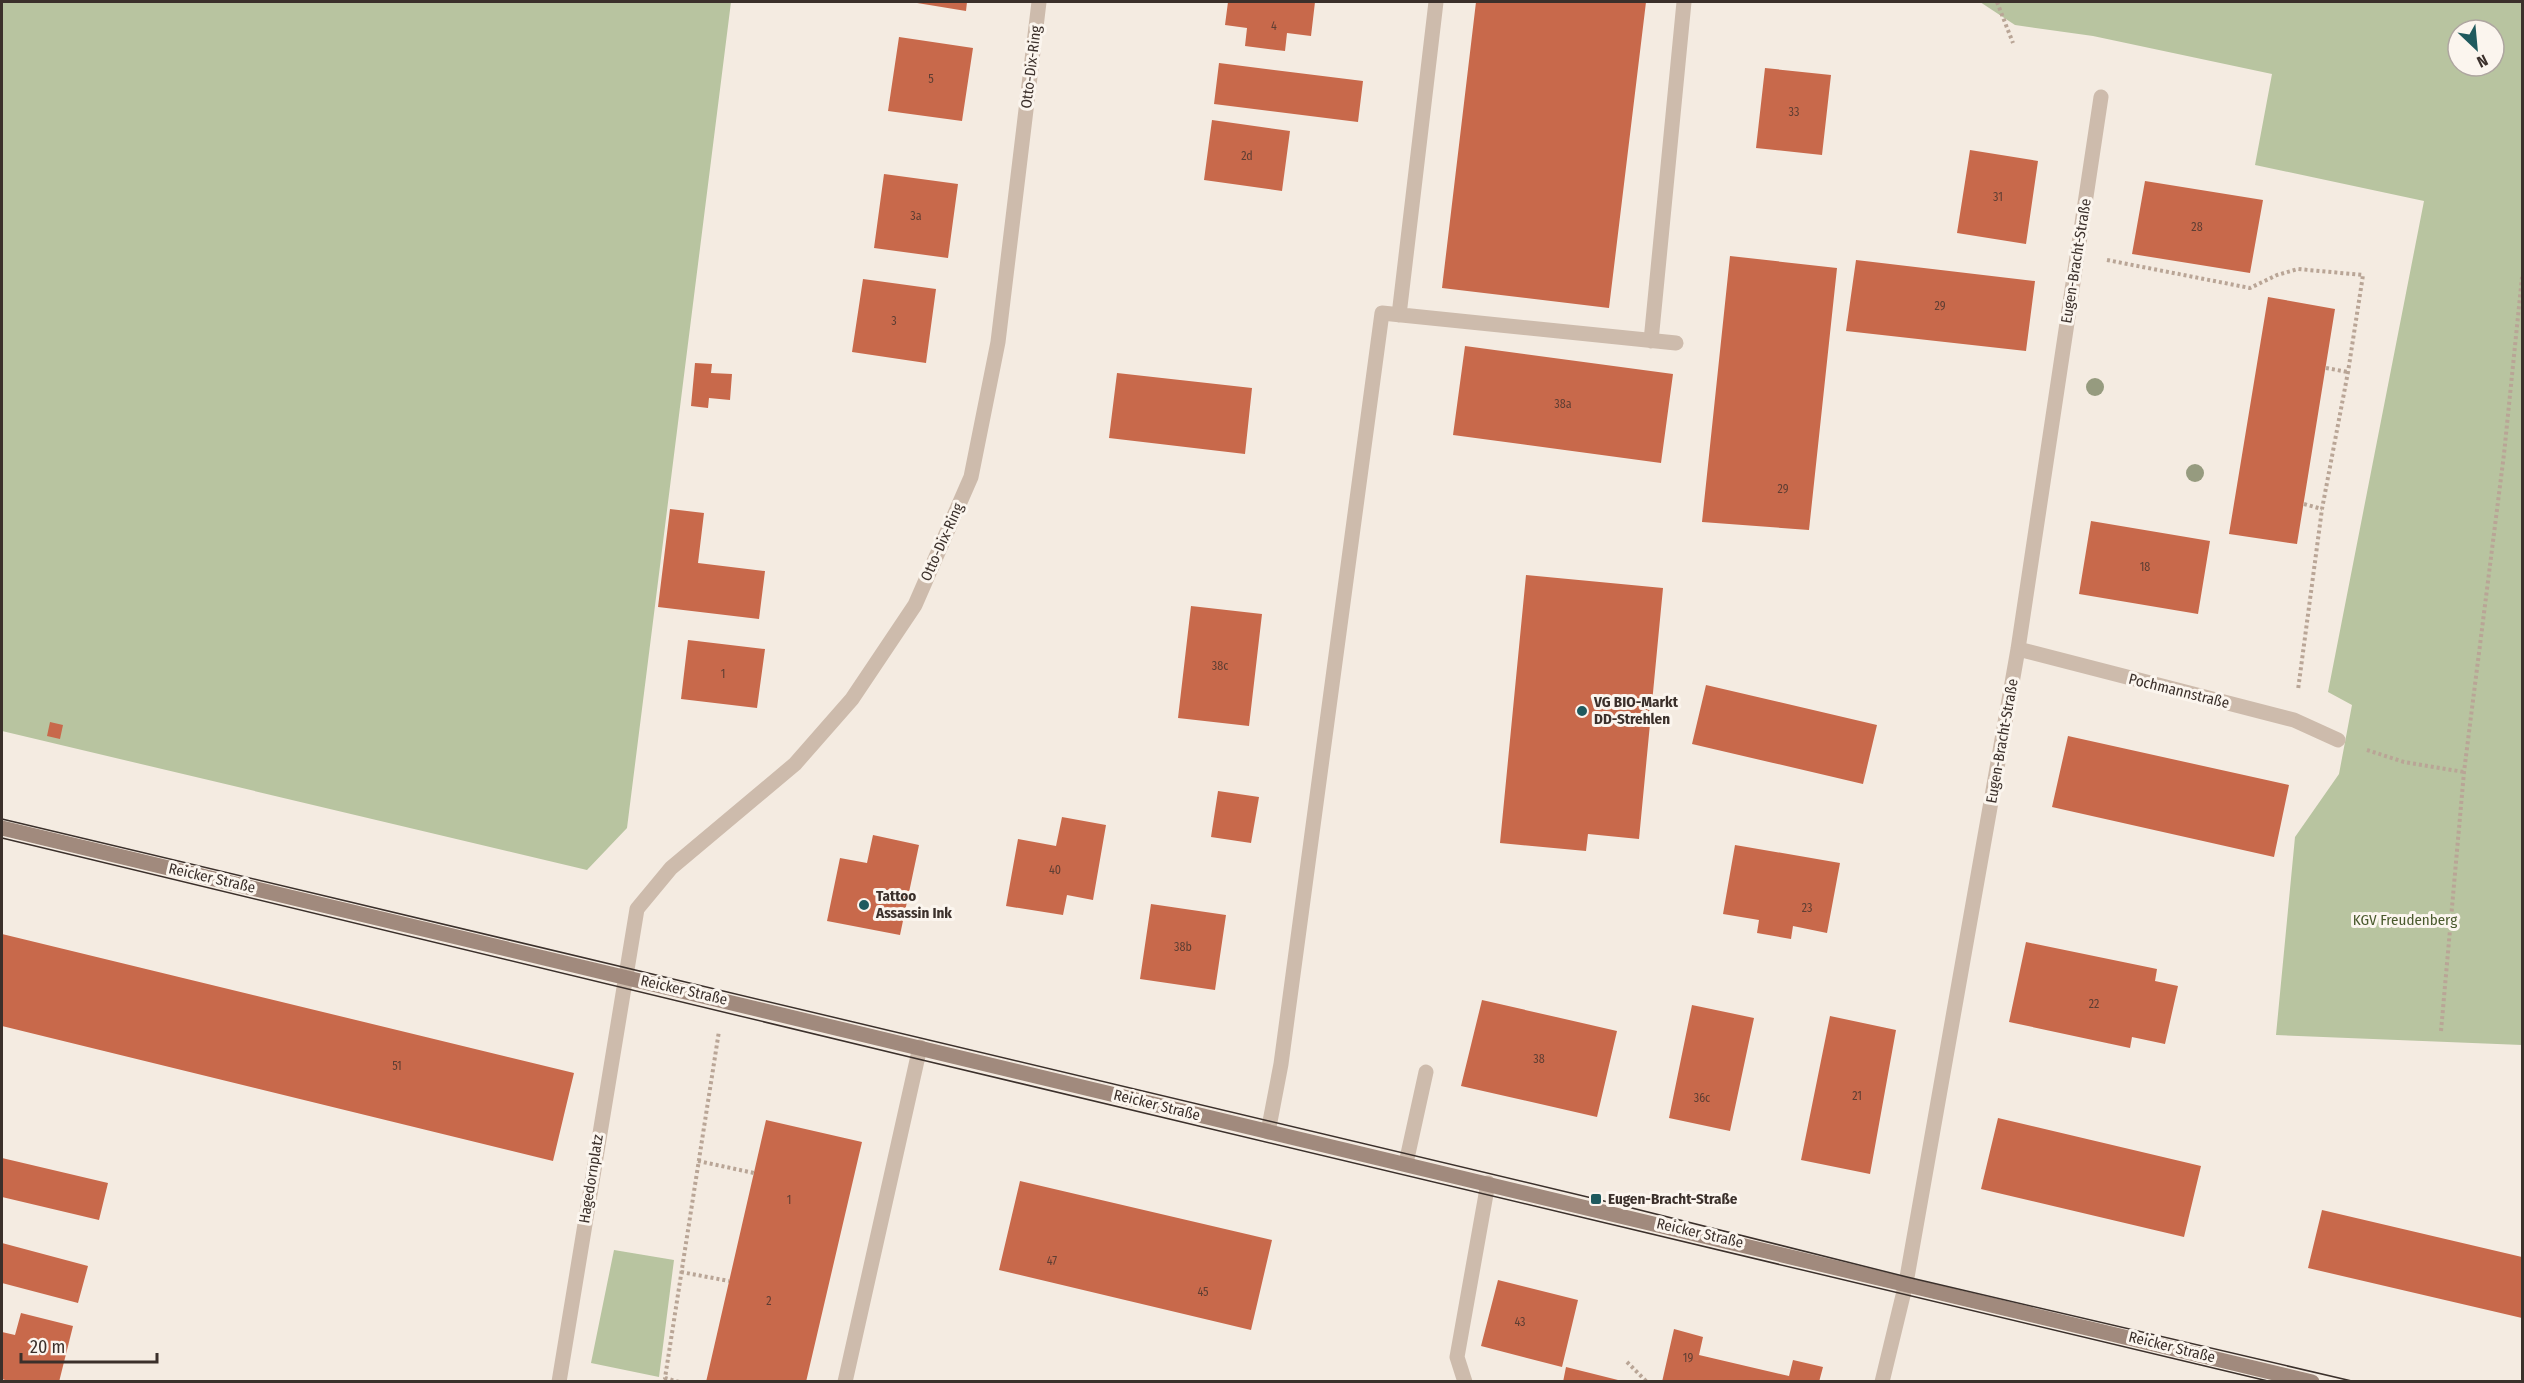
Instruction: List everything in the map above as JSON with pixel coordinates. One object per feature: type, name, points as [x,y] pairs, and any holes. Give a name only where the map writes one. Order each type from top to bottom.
[{"type":"street","name":"Otto-Dix-Ring","points":[[625,976],[637,909],[671,868],[795,764],[852,699],[915,606],[971,477],[998,342],[1039,2]]},
{"type":"street","points":[[1399,315],[1436,2]]},
{"type":"street","points":[[1651,340],[1684,2]]},
{"type":"street","name":"Eugen-Bracht-Straße","points":[[1882,1382],[1906,1283],[2018,649],[2101,98]]},
{"type":"street","points":[[1268,1132],[1281,1064],[1382,313],[1676,343]]},
{"type":"street","name":"Pochmannstraße","points":[[2018,649],[2294,720],[2338,740]]},
{"type":"street","name":"Reicker Straße","points":[[2,828],[2312,1382]]},
{"type":"street","name":"Hagedornplatz","points":[[559,1382],[625,976]]},
{"type":"street","points":[[845,1382],[920,1047]]},
{"type":"street","points":[[1406,1163],[1426,1072]]},
{"type":"street","points":[[1465,1382],[1457,1357],[1488,1183]]},
{"type":"path","points":[[1997,2],[2013,43]]},
{"type":"path","points":[[2077,255],[2250,288],[2277,275],[2298,269],[2363,275],[2348,372],[2322,509],[2294,720]]},
{"type":"path","points":[[2441,1031],[2464,771],[2504,454],[2523,277]]},
{"type":"path","points":[[2326,368],[2348,372]]},
{"type":"path","points":[[2304,504],[2322,509]]},
{"type":"path","points":[[2338,740],[2404,762],[2464,771]]},
{"type":"path","points":[[679,1382],[665,1378],[723,1000]]},
{"type":"path","points":[[698,1161],[754,1173]]},
{"type":"path","points":[[681,1272],[729,1281]]},
{"type":"path","points":[[1627,1362],[1647,1382]]},
{"type":"green space","points":[[2,2],[731,2],[627,828],[587,870],[2,731]]},
{"type":"green space","name":"KGV Freudenberg","points":[[1980,2],[2522,2],[2522,1045],[2276,1035],[2295,837],[2339,774],[2352,705],[2328,692],[2424,201],[2255,165],[2272,74],[2093,36],[2015,25]]},
{"type":"green space","points":[[614,1250],[674,1260],[659,1377],[591,1363]]},
{"type":"building","points":[[911,2],[967,2],[966,11]]},
{"type":"building","points":[[1228,2],[1315,2],[1311,36],[1287,33],[1285,51],[1245,46],[1247,28],[1225,25]]},
{"type":"building","points":[[1476,2],[1646,2],[1609,308],[1442,288]]},
{"type":"building","points":[[899,37],[973,48],[962,121],[888,111]]},
{"type":"building","points":[[1219,63],[1363,81],[1358,122],[1214,104]]},
{"type":"building","points":[[1765,68],[1831,75],[1822,155],[1756,148]]},
{"type":"building","points":[[1212,120],[1290,131],[1282,191],[1204,180]]},
{"type":"building","points":[[1970,150],[2038,161],[2026,244],[1957,233]]},
{"type":"building","points":[[884,174],[958,184],[948,258],[874,248]]},
{"type":"building","points":[[2145,181],[2263,200],[2250,273],[2132,254]]},
{"type":"building","points":[[1730,256],[1837,268],[1809,530],[1702,522]]},
{"type":"building","points":[[1856,260],[2035,281],[2026,351],[1846,331]]},
{"type":"building","points":[[863,279],[936,289],[926,363],[852,352]]},
{"type":"building","points":[[2268,297],[2335,309],[2297,544],[2229,534]]},
{"type":"building","points":[[1465,346],[1673,374],[1661,463],[1453,435]]},
{"type":"building","points":[[695,363],[712,364],[711,373],[732,374],[730,400],[709,398],[708,408],[691,406]]},
{"type":"building","points":[[1117,373],[1252,388],[1245,454],[1109,438]]},
{"type":"building","points":[[670,509],[704,513],[698,563],[765,571],[759,619],[658,607]]},
{"type":"building","points":[[2091,521],[2210,541],[2198,614],[2079,594]]},
{"type":"building","name":"VG BIO-Markt DD-Strehlen","points":[[1526,575],[1663,588],[1639,839],[1588,834],[1586,851],[1500,843]]},
{"type":"building","points":[[1191,606],[1262,614],[1249,726],[1178,718]]},
{"type":"building","points":[[688,640],[765,649],[757,708],[681,699]]},
{"type":"building","points":[[1706,685],[1877,725],[1863,784],[1692,744]]},
{"type":"building","points":[[50,722],[63,725],[60,739],[47,736]]},
{"type":"building","points":[[2068,736],[2289,785],[2274,857],[2052,807]]},
{"type":"building","points":[[1218,791],[1259,797],[1251,843],[1211,837]]},
{"type":"building","points":[[1062,817],[1106,825],[1093,900],[1067,895],[1063,915],[1006,906],[1018,839],[1056,846]]},
{"type":"building","points":[[873,835],[919,845],[900,935],[827,921],[840,858],[867,863]]},
{"type":"building","points":[[1735,845],[1840,863],[1827,933],[1793,926],[1791,939],[1757,933],[1759,920],[1723,914]]},
{"type":"building","points":[[1151,904],[1226,915],[1215,990],[1140,979]]},
{"type":"building","points":[[2,934],[574,1073],[553,1161],[2,1026]]},
{"type":"building","points":[[2026,942],[2157,969],[2155,981],[2178,986],[2165,1044],[2132,1037],[2130,1048],[2009,1022]]},
{"type":"building","points":[[1482,1000],[1617,1031],[1597,1117],[1461,1086]]},
{"type":"building","points":[[1692,1005],[1754,1018],[1730,1131],[1669,1118]]},
{"type":"building","points":[[1830,1016],[1896,1030],[1870,1174],[1801,1160]]},
{"type":"building","points":[[1998,1118],[2201,1166],[2184,1237],[1981,1189]]},
{"type":"building","points":[[766,1120],[862,1142],[806,1382],[706,1382]]},
{"type":"building","points":[[2,1158],[108,1183],[99,1220],[2,1197]]},
{"type":"building","points":[[1020,1181],[1272,1240],[1251,1330],[999,1270]]},
{"type":"building","points":[[2322,1210],[2522,1257],[2522,1318],[2308,1268]]},
{"type":"building","points":[[2,1243],[88,1266],[78,1303],[2,1283]]},
{"type":"building","points":[[1498,1280],[1578,1300],[1562,1367],[1481,1346]]},
{"type":"building","points":[[21,1313],[73,1326],[59,1382],[11,1382],[2,1379],[2,1332],[15,1335]]},
{"type":"building","points":[[1674,1329],[1703,1337],[1699,1355],[1789,1376],[1793,1360],[1823,1367],[1819,1382],[1662,1382]]},
{"type":"building","points":[[1566,1367],[1622,1381],[1622,1382],[1563,1382]]},
{"type":"tram line","points":[[2,819],[1596,1199],[1907,1277],[2356,1382]]},
{"type":"tram line","points":[[2,838],[2272,1382]]},
{"type":"place","name":"VG BIO-Markt DD-Strehlen","points":[[1582,711]]},
{"type":"place","name":"Tattoo Assassin Ink","points":[[864,905]]},
{"type":"place","name":"Eugen-Bracht-Straße","points":[[1596,1199]]}]
